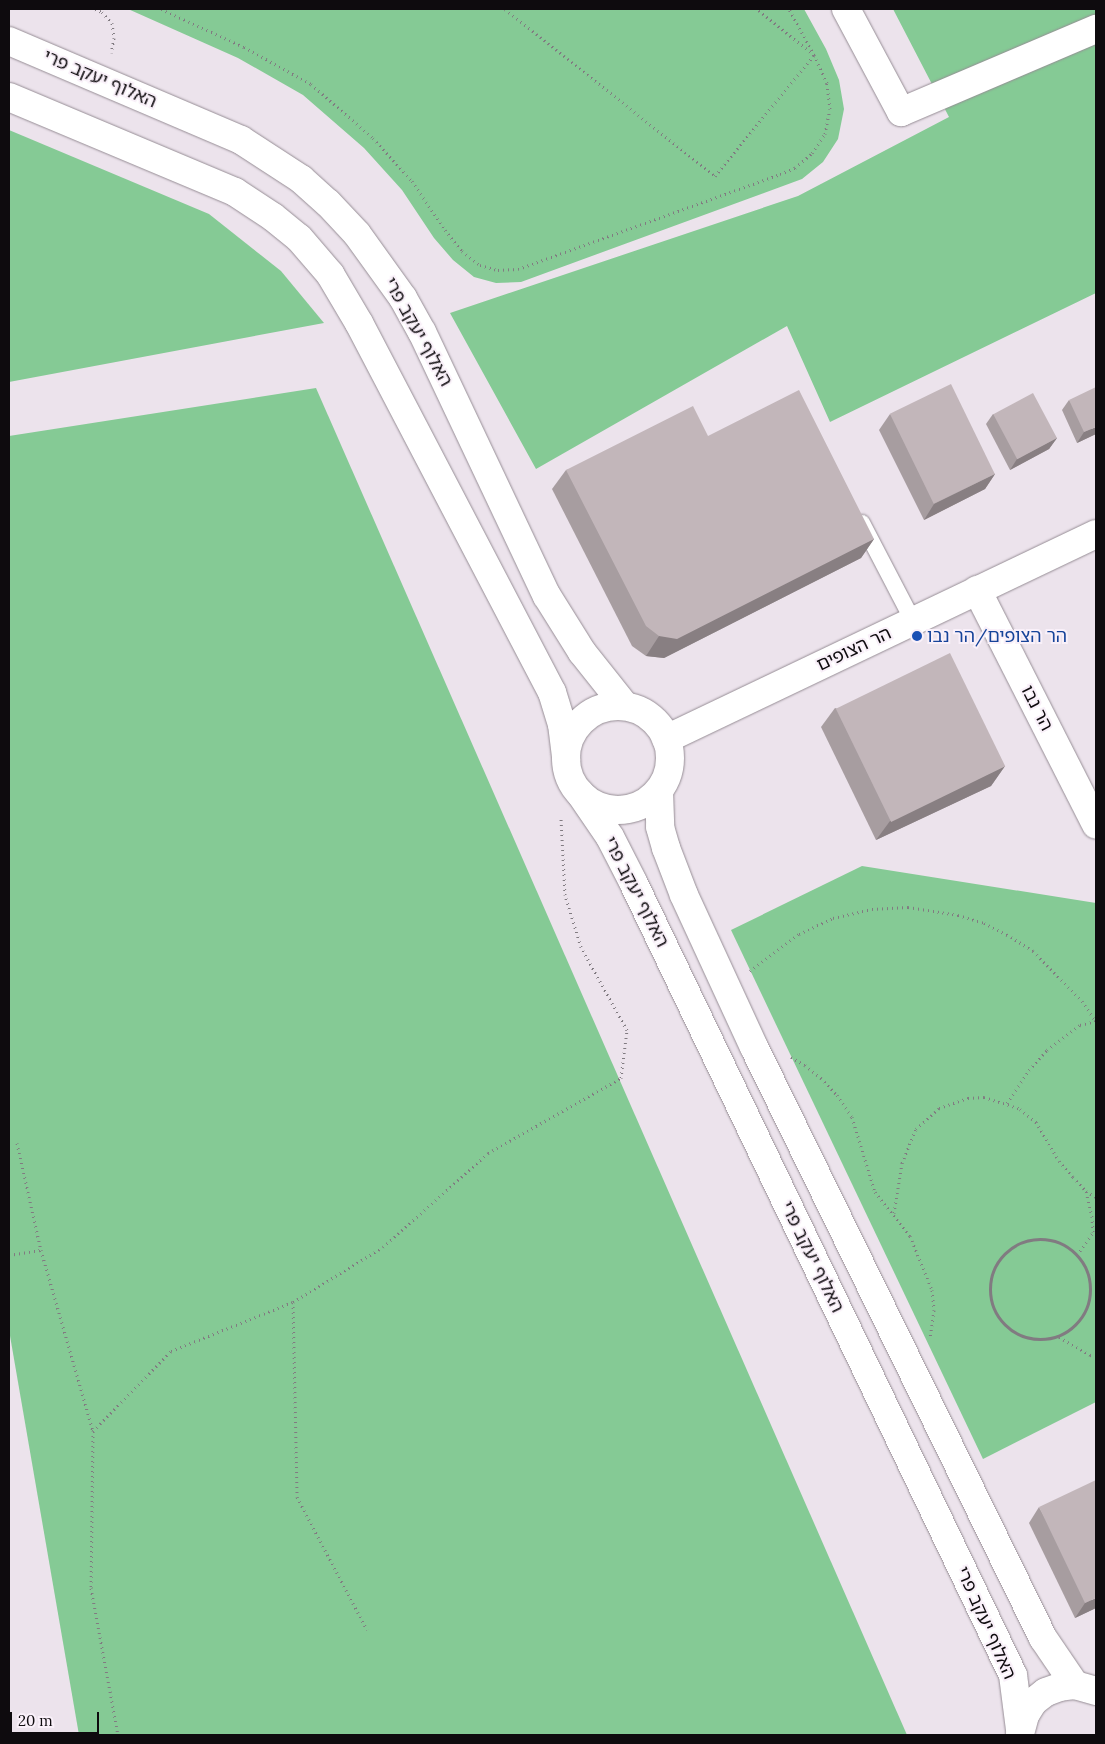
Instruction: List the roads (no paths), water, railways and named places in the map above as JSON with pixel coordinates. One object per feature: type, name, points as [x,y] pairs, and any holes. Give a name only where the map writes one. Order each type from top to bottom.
[{"type":"street","points":[[846,9],[901,112],[1096,29]]},
{"type":"street","name":"האלוף יעקב פרי","points":[[9,41],[241,140],[270,157],[300,179],[328,203],[357,234],[381,266],[422,332],[548,596],[582,652],[625,706]]},
{"type":"street","name":"האלוף יעקב פרי","points":[[9,97],[235,192],[272,216],[299,238],[330,274],[359,323],[552,692],[562,724],[572,777],[610,837],[633,882],[1012,1675],[1020,1733]]},
{"type":"street","name":"הר הצופים","points":[[666,739],[1096,534]]},
{"type":"street","name":"הר נבו","points":[[977,590],[1096,825]]},
{"type":"street","points":[[607,706],[625,706],[642,712],[657,722],[666,739],[670,752],[670,766],[666,779],[658,791],[645,803],[620,810],[611,810],[594,804],[572,777],[568,742],[577,726],[590,713],[607,706]]},
{"type":"street","points":[[658,791],[660,827],[666,848],[684,894],[754,1048],[1043,1638],[1086,1688]]},
{"type":"street","points":[[1020,1733],[1024,1715],[1034,1702],[1046,1692],[1060,1687],[1086,1688]]},
{"type":"lane","points":[[855,509],[913,621]]},
{"type":"place","name":"הר הצופים/הר נבו","points":[[917,636]]}]
